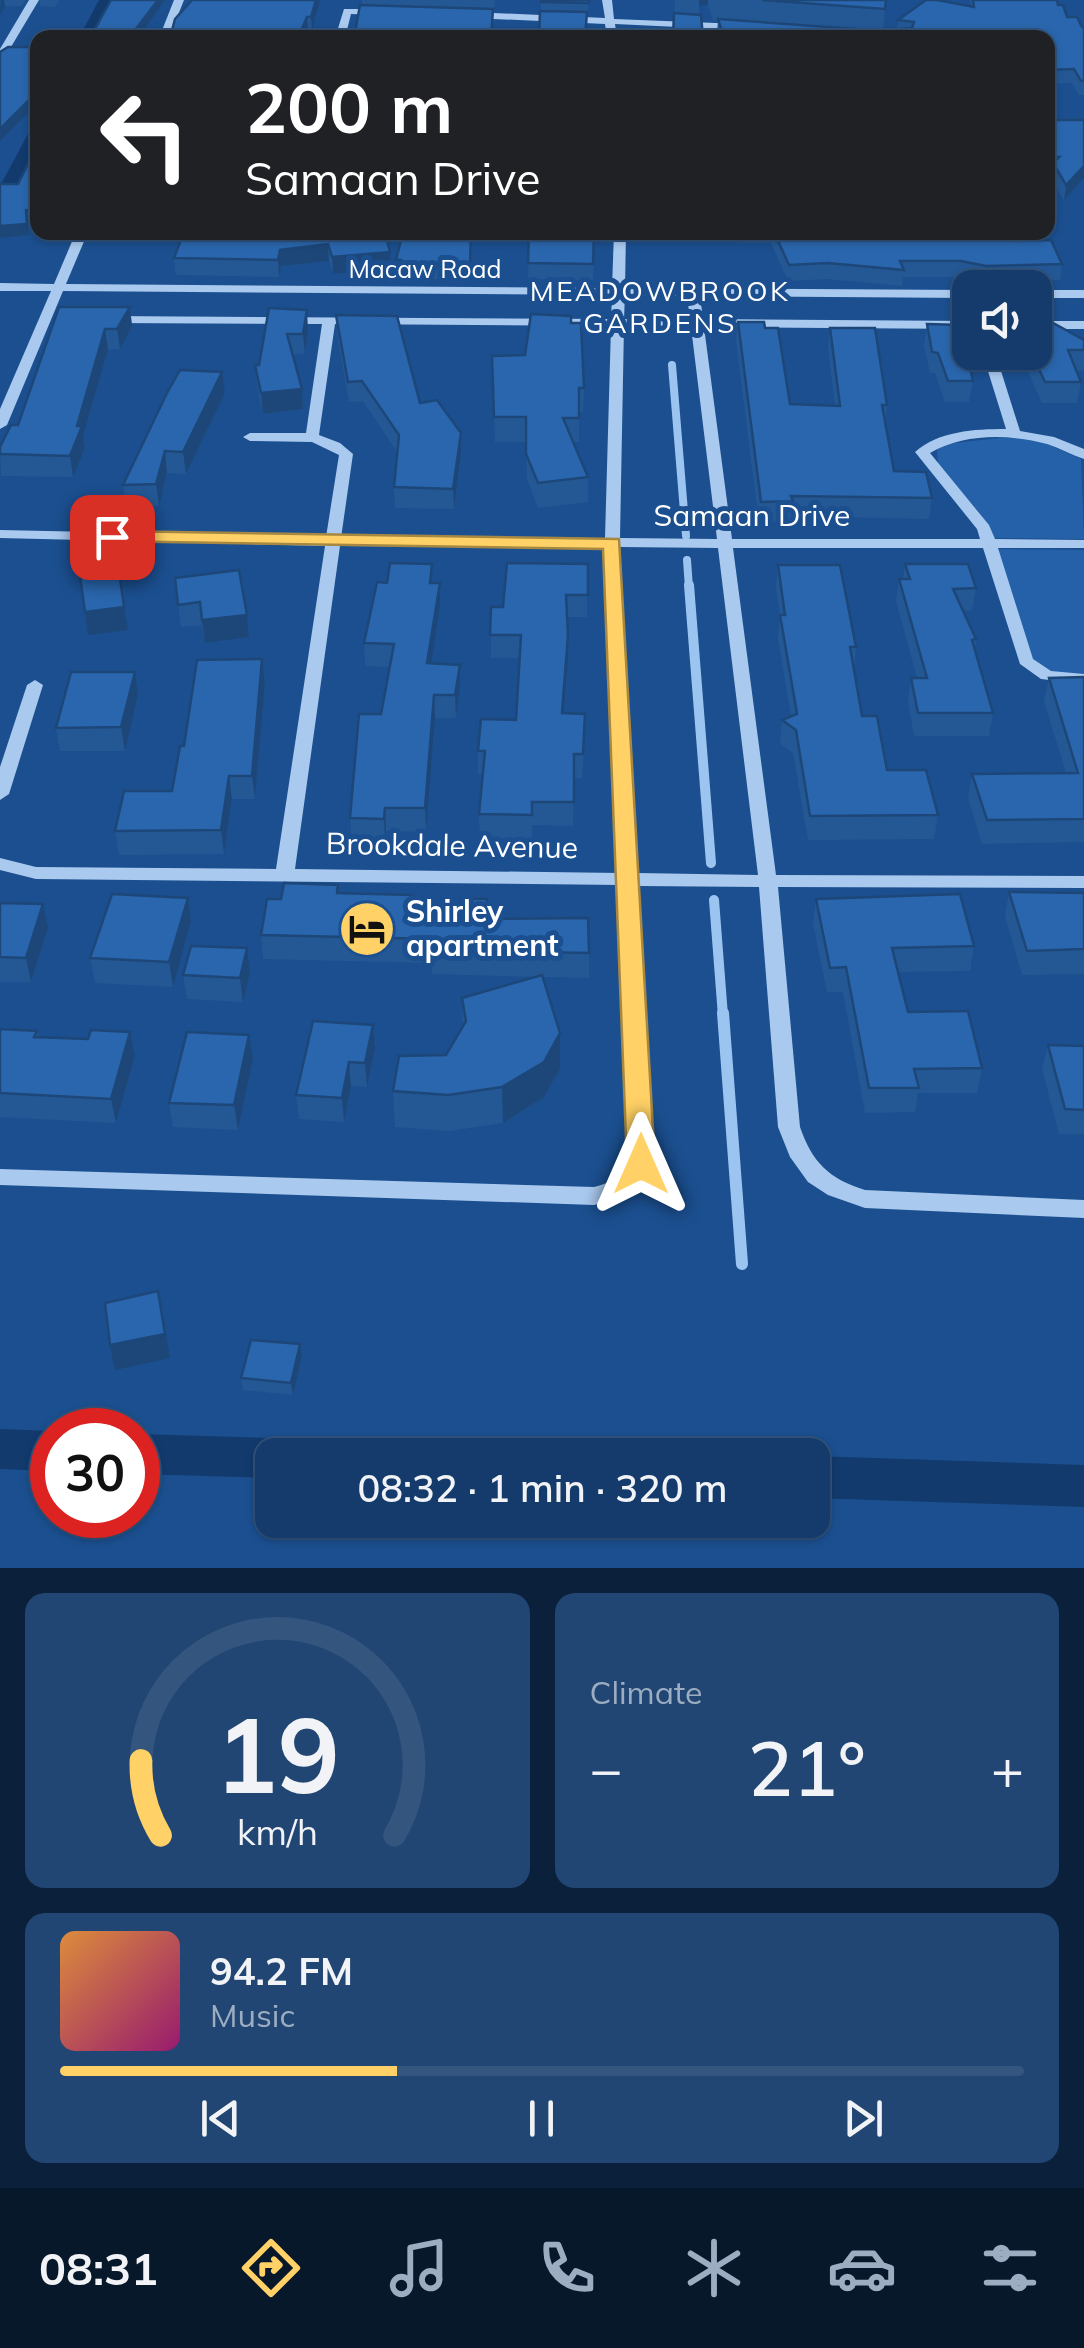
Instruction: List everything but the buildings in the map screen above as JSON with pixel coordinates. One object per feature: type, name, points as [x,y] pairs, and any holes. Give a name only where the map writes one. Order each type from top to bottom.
[{"type":"street","points":[[0,57],[17,18],[34,0]]},
{"type":"street","points":[[167,30],[179,0]]},
{"type":"street","points":[[607,0],[611,30]]},
{"type":"street","points":[[342,30],[348,11],[385,12]]},
{"type":"street","points":[[459,14],[750,27]]},
{"type":"street","points":[[656,22],[657,30]]},
{"type":"street","points":[[0,424],[79,240]]},
{"type":"street","points":[[0,1177],[594,1196],[610,1193],[635,1178],[643,1140],[612,543],[620,240]]},
{"type":"street","name":"Macaw Road","points":[[0,288],[952,294]]},
{"type":"street","points":[[692,293],[768,883],[789,1128],[798,1156],[812,1176],[835,1190],[866,1200],[1084,1210]]},
{"type":"street","points":[[1052,294],[1084,294]]},
{"type":"street","points":[[46,319],[65,319]]},
{"type":"street","points":[[102,319],[952,325]]},
{"type":"street","points":[[312,436],[329,320]]},
{"type":"street","points":[[1052,325],[1084,325]]},
{"type":"street","points":[[994,370],[1014,434]]},
{"type":"street","points":[[1084,455],[1072,446],[1014,434],[958,437],[932,444],[922,452],[984,528],[1026,661],[1048,676],[1084,678]]},
{"type":"street","points":[[250,437],[312,436],[330,440],[346,454],[285,873]]},
{"type":"street","name":"Samaan Drive","points":[[0,534],[334,542],[1084,544]]},
{"type":"street","points":[[0,794],[35,685]]},
{"type":"street","name":"Brookdale Avenue","points":[[0,864],[36,874],[285,873],[768,883],[1084,882]]},
{"type":"shaded area","points":[[1008,437],[1038,440],[1081,459],[1084,539],[994,538],[979,512],[938,464],[937,448],[946,444]]},
{"type":"shaded area","points":[[997,549],[1084,550],[1084,674],[1050,670],[1032,659]]},
{"type":"waterway","points":[[92,30],[108,0]]},
{"type":"waterway","points":[[0,206],[30,149]]},
{"type":"waterway","points":[[672,365],[686,536]]},
{"type":"waterway","points":[[687,560],[689,588]]},
{"type":"waterway","points":[[689,585],[711,863]]},
{"type":"waterway","points":[[714,900],[723,1016]]},
{"type":"waterway","points":[[723,1013],[742,1264]]},
{"type":"waterway","points":[[0,1449],[30,1450]]},
{"type":"waterway","points":[[160,1455],[255,1457]]},
{"type":"waterway","points":[[830,1478],[1084,1486]]},
{"type":"place","name":"Shirley apartment","points":[[367,929]]},
{"type":"district","name":"MEADOWBROOK GARDENS","points":[[660,307]]},
{"type":"route","points":[[112,537],[612,543],[643,1140],[641,1164]]}]
